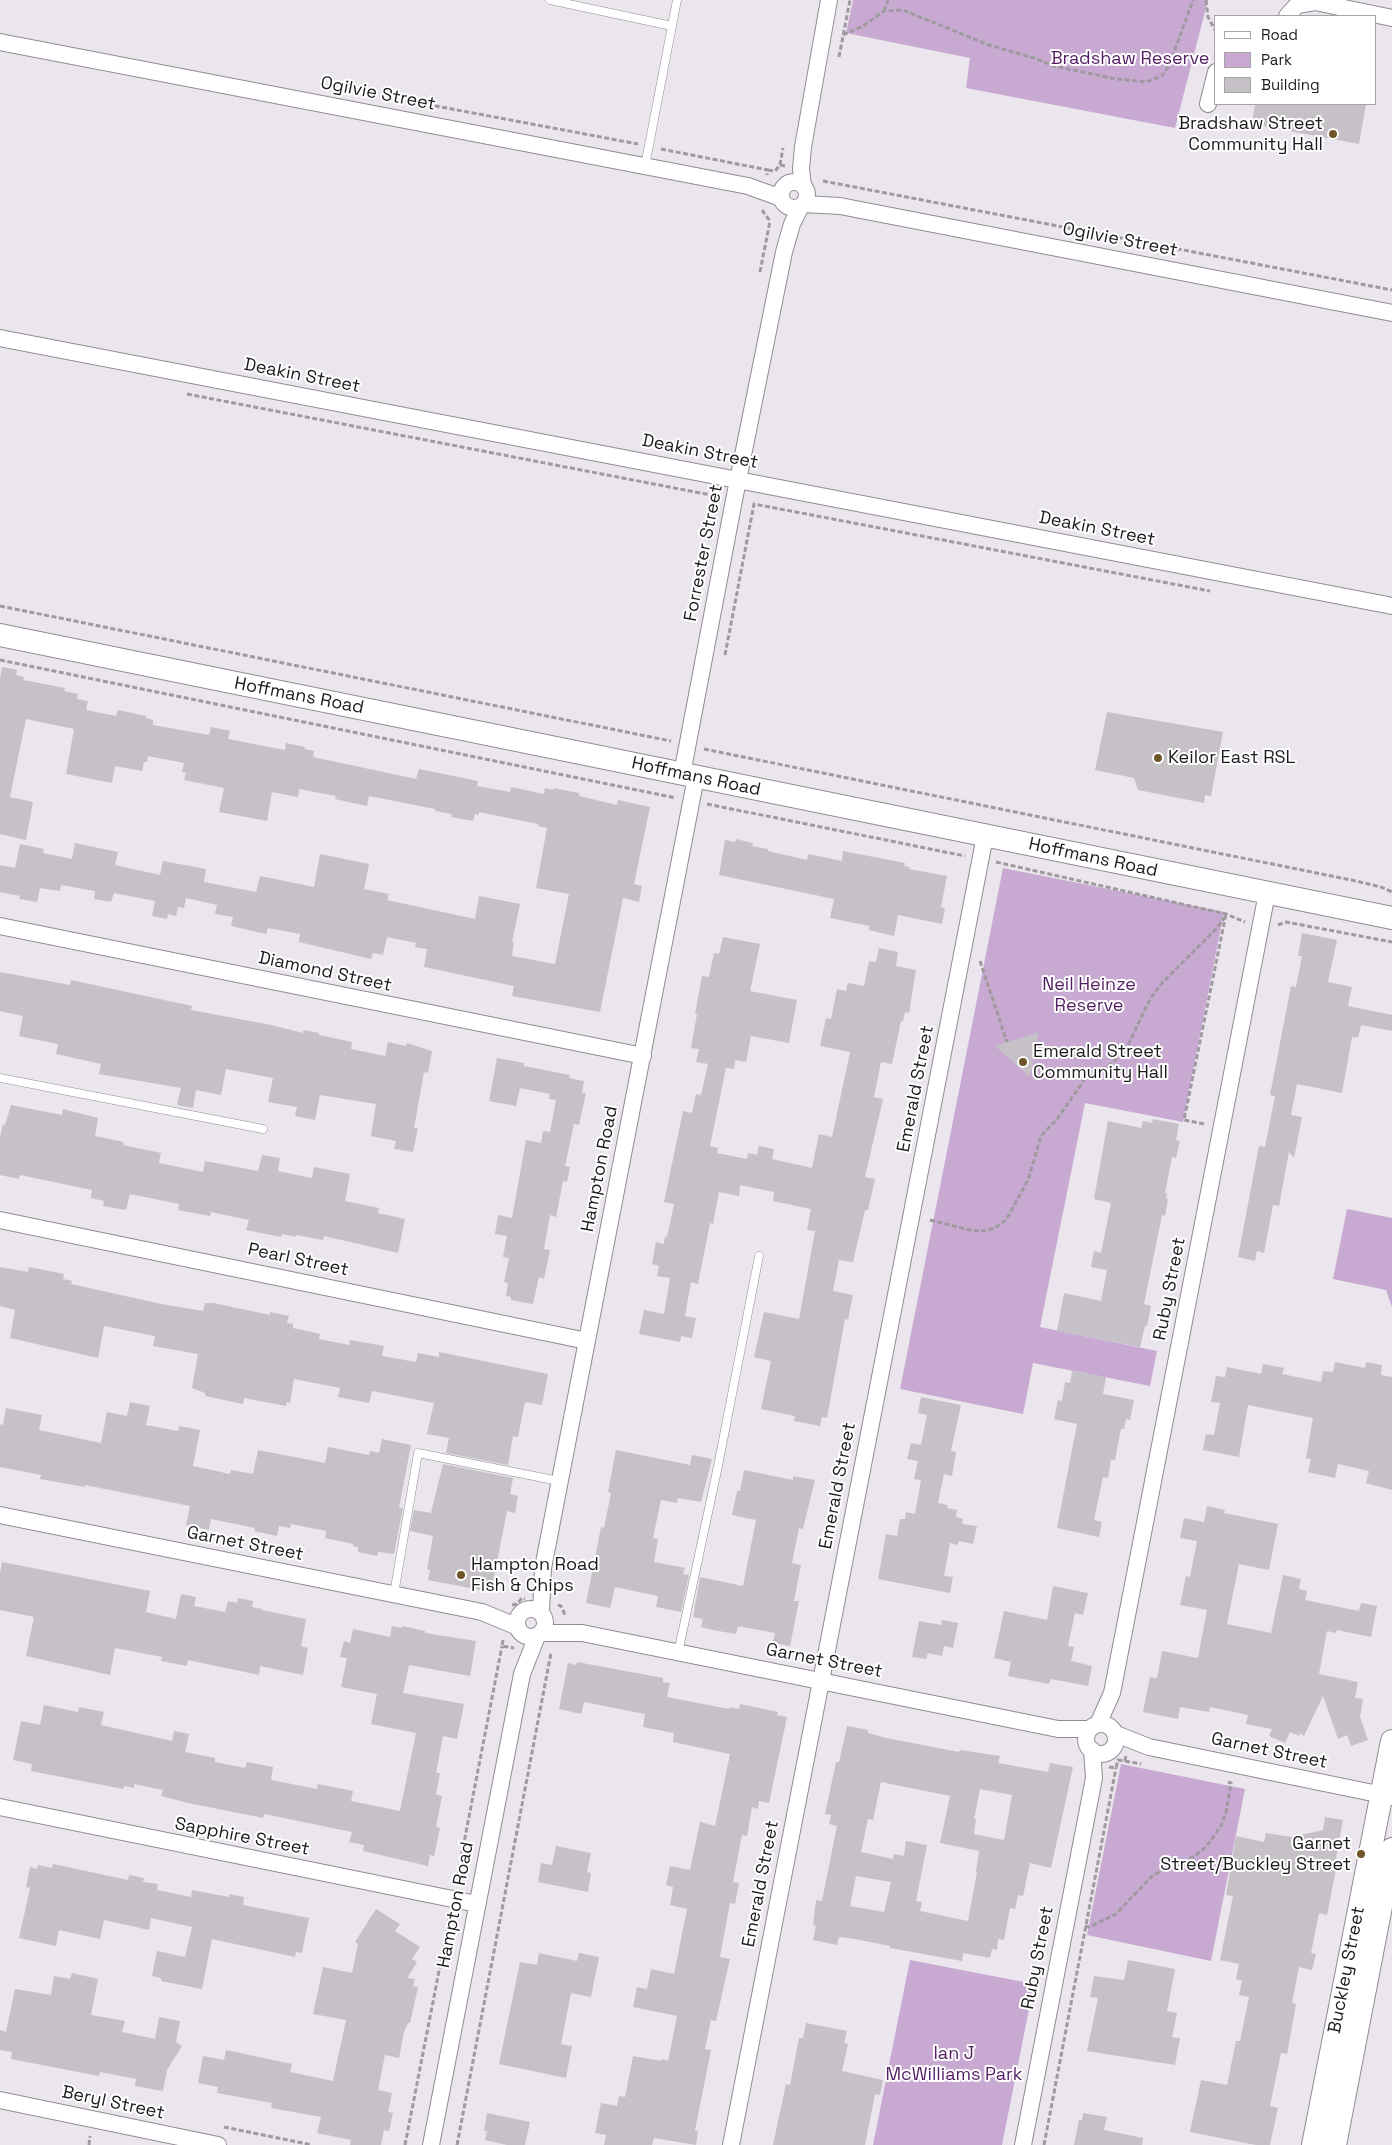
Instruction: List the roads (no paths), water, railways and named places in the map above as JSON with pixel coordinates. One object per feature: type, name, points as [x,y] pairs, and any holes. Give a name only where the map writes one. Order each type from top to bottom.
[{"type":"main road","name":"Hoffmans Road","points":[[0,635],[1392,918]]},
{"type":"main road","name":"Buckley Street","points":[[1324,2144],[1387,1796],[1392,1741]]},
{"type":"main road","name":"Buckley Street","points":[[1324,2144],[1392,1849]]},
{"type":"street","name":"Forrester Street","points":[[685,775],[738,480],[784,252],[830,0]]},
{"type":"street","points":[[1288,15],[1297,5],[1314,2],[1392,18]]},
{"type":"street","name":"Ogilvie Street","points":[[0,42],[794,194],[840,206],[1392,313]]},
{"type":"street","points":[[1208,104],[1214,80]]},
{"type":"street","name":"Deakin Street","points":[[0,338],[1392,606]]},
{"type":"street","name":"Hampton Road","points":[[431,2145],[531,1623],[643,1056],[685,775]]},
{"type":"street","name":"Emerald Street","points":[[731,2145],[985,836]]},
{"type":"street","name":"Ruby Street","points":[[1023,2145],[1267,893]]},
{"type":"street","name":"Diamond Street","points":[[0,926],[643,1056]]},
{"type":"street","name":"Pearl Street","points":[[0,1220],[587,1341]]},
{"type":"street","name":"Garnet Street","points":[[0,1515],[1387,1796]]},
{"type":"street","name":"Sapphire Street","points":[[0,1808],[477,1904]]},
{"type":"street","name":"Beryl Street","points":[[0,2100],[218,2145]]},
{"type":"lane","points":[[550,0],[672,26]]},
{"type":"lane","points":[[645,166],[677,0]]},
{"type":"lane","points":[[0,1078],[263,1129]]},
{"type":"lane","points":[[678,1653],[718,1466],[758,1256]]},
{"type":"lane","points":[[394,1594],[418,1452],[559,1481]]},
{"type":"place","name":"Bradshaw Street Community Hall","points":[[1333,134]]},
{"type":"place","name":"Keilor East RSL","points":[[1158,758]]},
{"type":"place","name":"Emerald Street Community Hall","points":[[1023,1062]]},
{"type":"place","name":"Hampton Road Fish & Chips","points":[[461,1575]]},
{"type":"place","name":"Garnet Street/Buckley Street","points":[[1361,1854]]},
{"type":"park label","name":"Bradshaw Reserve","points":[[1130,59]]},
{"type":"park label","name":"Neil Heinze Reserve","points":[[1089,995]]},
{"type":"park label","name":"Ian J McWilliams Park","points":[[954,2064]]}]
